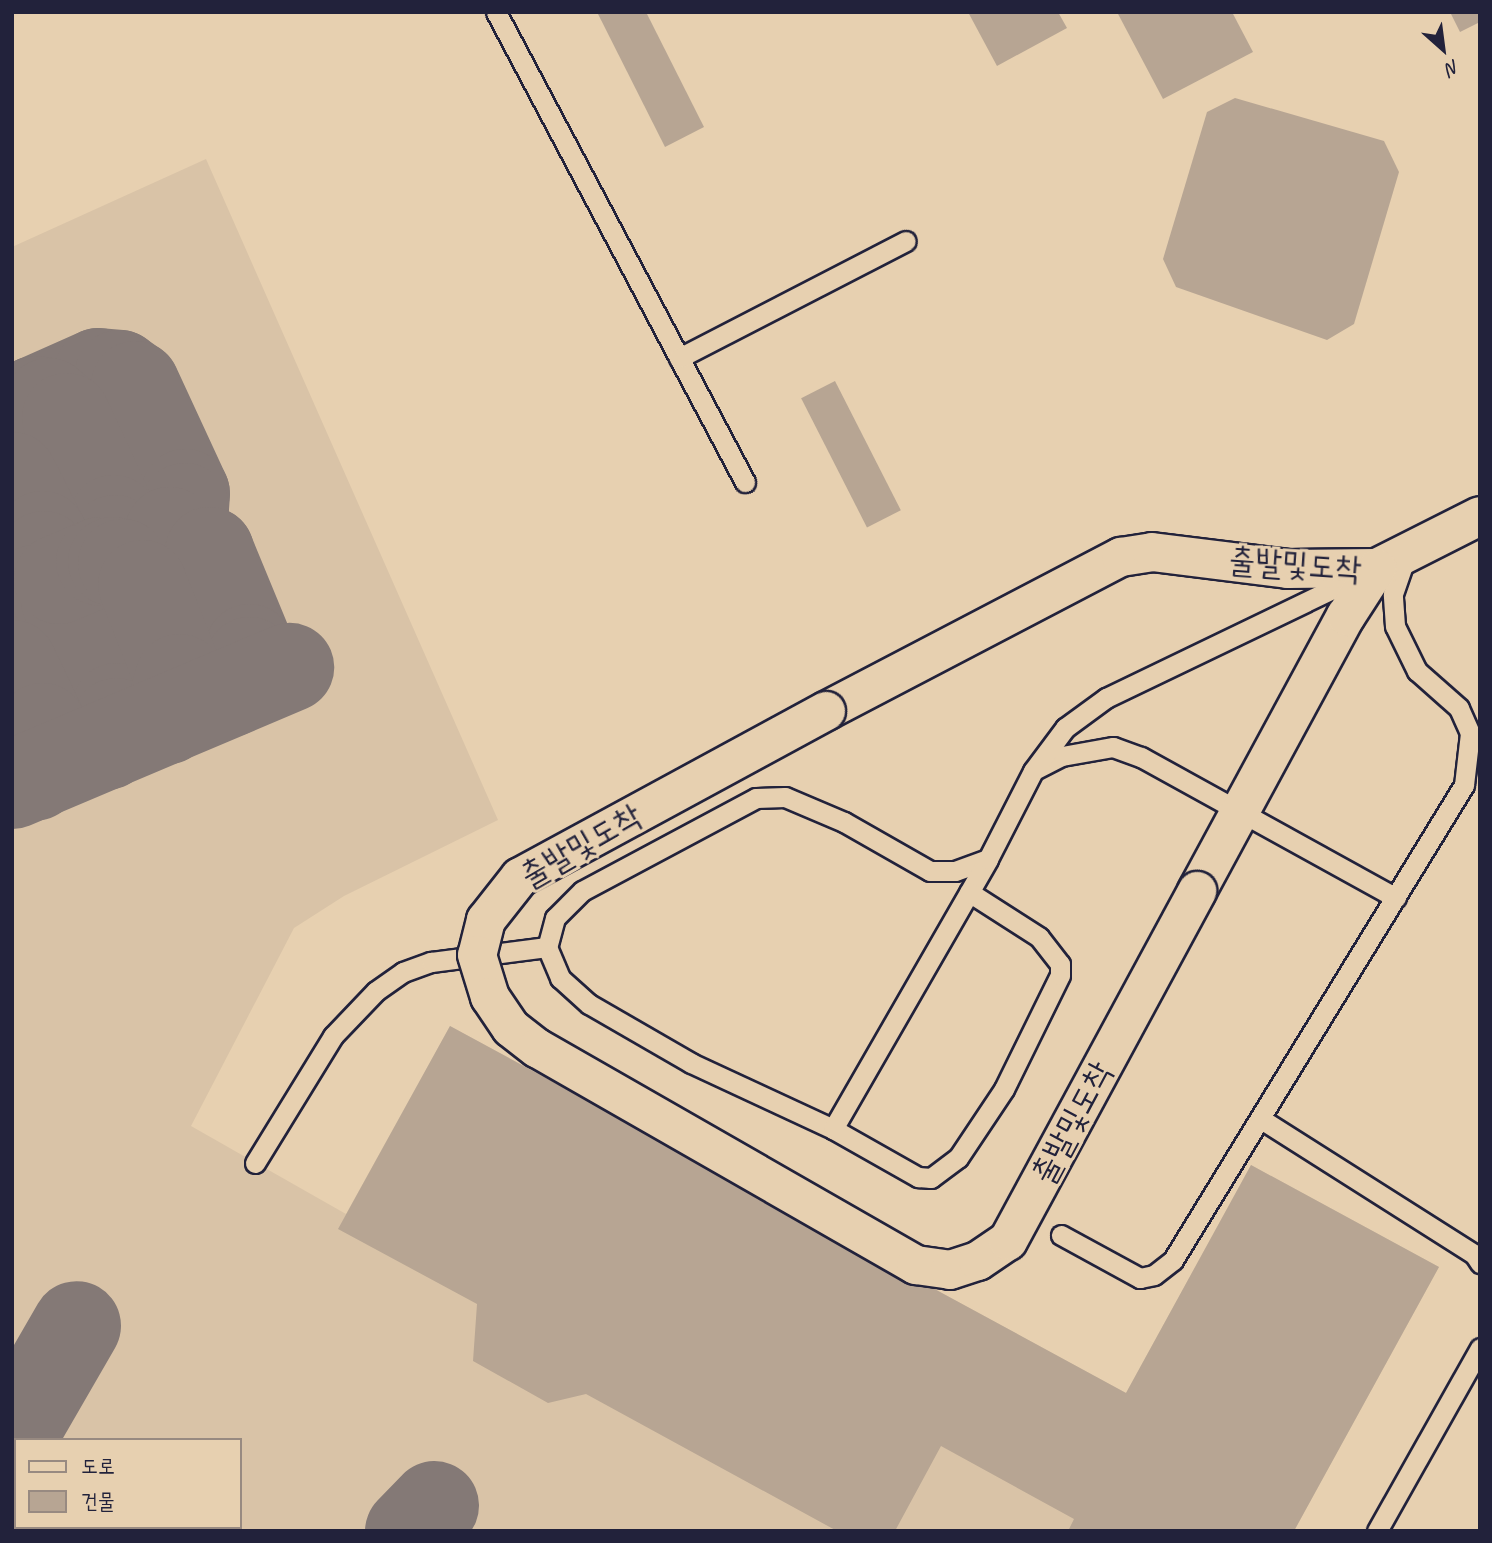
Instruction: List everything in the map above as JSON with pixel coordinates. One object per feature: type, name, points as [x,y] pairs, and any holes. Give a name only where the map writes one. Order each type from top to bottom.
[{"type":"street","points":[[1392,560],[1480,516]]},
{"type":"street","name":"출발및도착","points":[[1152,552],[1288,569],[1392,560],[1346,616],[1008,1241],[978,1261],[950,1270],[916,1265],[537,1048],[511,1028],[490,998],[477,954],[486,920],[520,877],[826,711],[1121,557],[1152,552]]},
{"type":"lane","points":[[496,12],[745,482]]},
{"type":"lane","points":[[678,358],[906,240]]},
{"type":"lane","points":[[833,1129],[988,859],[1032,771],[1065,728],[1106,698],[1392,560],[1395,626],[1418,671],[1459,708],[1470,733],[1470,759],[1464,785],[1173,1260],[1154,1275],[1140,1278],[1061,1235]]},
{"type":"lane","points":[[1032,771],[1062,756],[1113,747],[1174,772],[1240,813],[1396,898]]},
{"type":"lane","points":[[969,892],[1040,937],[1060,964],[1060,975],[1004,1089],[958,1158],[931,1178],[918,1177],[833,1129],[691,1063],[589,1004],[560,978],[547,947],[555,918],[582,891],[756,798],[785,797],[844,822],[930,871],[955,871],[988,859]]},
{"type":"lane","points":[[256,1163],[333,1036],[376,991],[403,972],[431,962],[547,947]]},
{"type":"lane","points":[[1261,1119],[1474,1254],[1480,1263]]},
{"type":"lane","points":[[1377,1531],[1480,1348]]},
{"type":"shaded area","points":[[206,159],[498,820],[344,896],[294,928],[191,1126],[346,1214],[450,1026],[1126,1393],[1251,1165],[1439,1267],[1294,1531],[12,1531],[12,247]]},
{"type":"building","points":[[597,12],[646,12],[704,127],[665,147]]},
{"type":"building","points":[[968,12],[1058,12],[1067,28],[997,66]]},
{"type":"building","points":[[1117,12],[1232,12],[1253,52],[1163,99]]},
{"type":"building","points":[[1450,12],[1480,12],[1480,22],[1460,32]]},
{"type":"building","points":[[1235,98],[1384,141],[1399,172],[1354,324],[1327,340],[1176,287],[1163,259],[1207,112]]},
{"type":"building","points":[[835,381],[901,510],[867,527],[801,398]]},
{"type":"building","points":[[450,1026],[1126,1393],[1251,1165],[1439,1267],[1294,1531],[1068,1531],[1074,1519],[941,1446],[895,1531],[837,1531],[586,1394],[548,1403],[473,1361],[477,1304],[338,1229]]},
{"type":"taxiway","points":[[35,400],[98,372],[119,374],[135,385],[185,493],[184,507],[169,531],[100,561]]},
{"type":"taxiway","points":[[12,411],[35,400],[48,402],[66,417],[113,519],[114,539],[100,561]]},
{"type":"taxiway","points":[[12,476],[42,535],[43,555],[34,589],[53,592],[65,600],[116,707],[116,722],[106,745]]},
{"type":"taxiway","points":[[169,531],[209,551],[249,648],[249,661],[229,692]]},
{"type":"taxiway","points":[[58,579],[100,561],[112,561],[122,563],[142,584],[179,678],[167,719]]},
{"type":"taxiway","points":[[12,664],[42,727],[35,775]]},
{"type":"taxiway","points":[[12,784],[289,667]]},
{"type":"taxiway","points":[[12,1436],[76,1325]]},
{"type":"taxiway","points":[[409,1531],[434,1505]]}]
